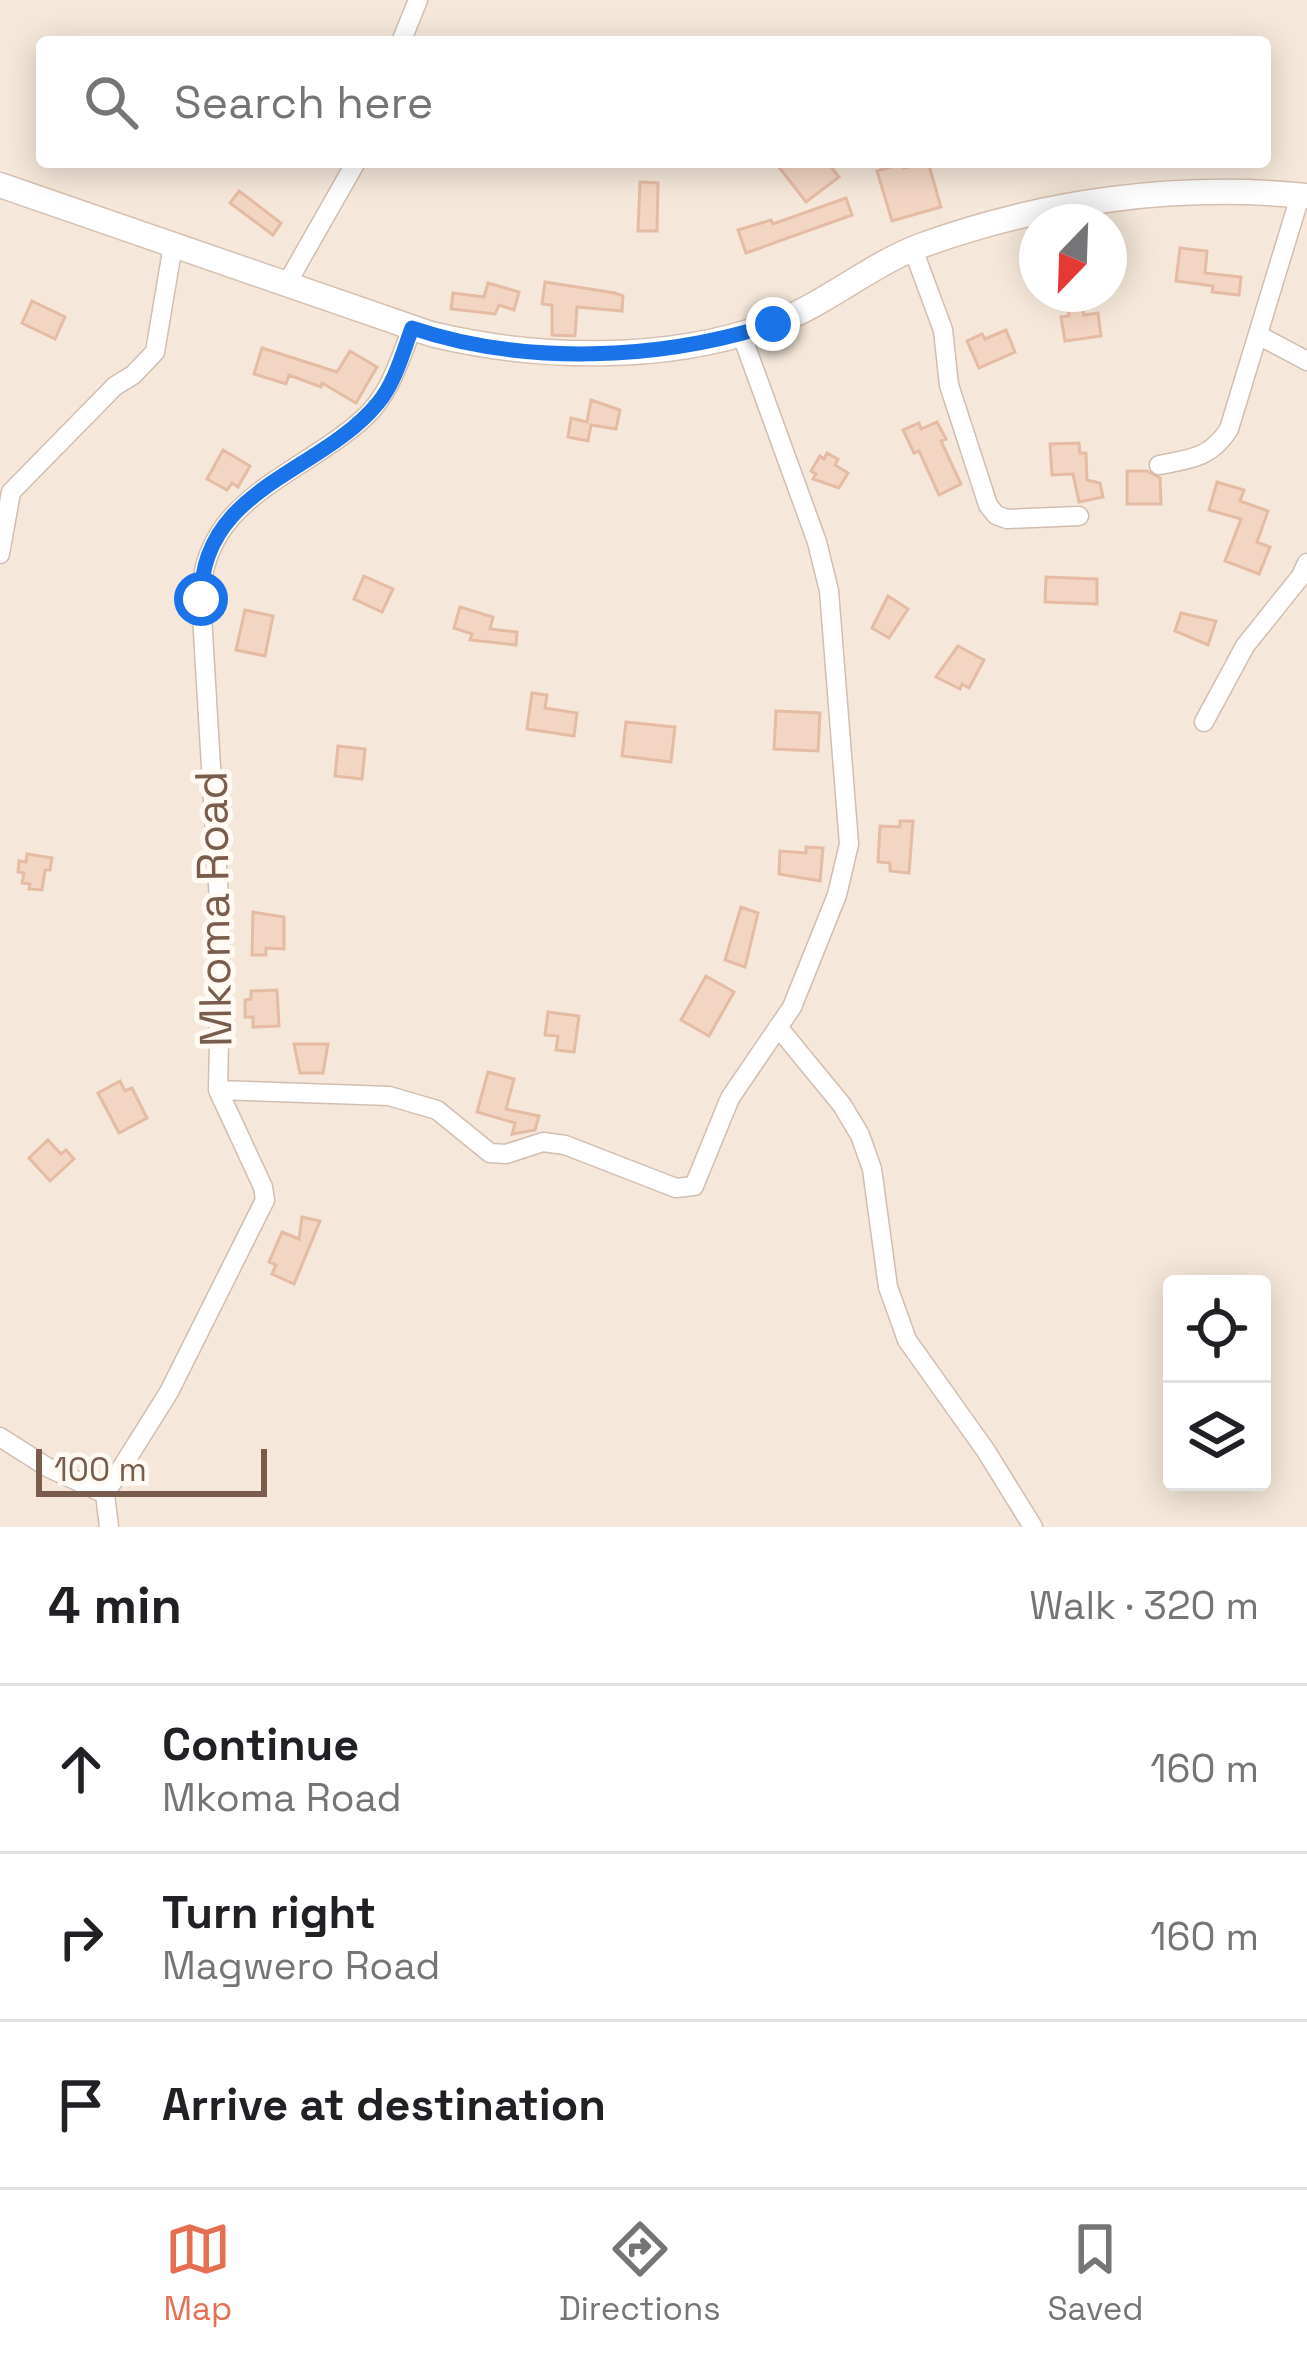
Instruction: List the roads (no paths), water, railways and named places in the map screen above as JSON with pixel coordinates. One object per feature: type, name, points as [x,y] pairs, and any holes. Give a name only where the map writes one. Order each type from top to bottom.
[{"type":"street","points":[[403,36],[418,0]]},
{"type":"street","points":[[286,285],[353,168]]},
{"type":"street","points":[[0,185],[412,328],[492,347],[554,351],[626,351],[741,333],[784,320],[913,249],[1024,214],[1201,190],[1304,196],[1229,429],[1202,458],[1159,465]]},
{"type":"street","points":[[0,554],[11,492],[155,352],[173,245]]},
{"type":"street","points":[[913,249],[943,330],[949,386],[988,506],[1007,519],[1078,516]]},
{"type":"street","name":"Mkoma Road","points":[[105,1494],[169,1392],[265,1200],[218,1090],[221,935],[201,599],[204,559],[216,534],[273,479],[341,436],[382,400],[412,328]]},
{"type":"street","points":[[218,1090],[389,1096],[437,1110],[490,1153],[506,1154],[542,1142],[565,1145],[676,1188],[694,1186],[730,1098],[792,1006],[847,868],[849,844],[829,591],[812,526],[741,333]]},
{"type":"street","points":[[1258,334],[1307,361]]},
{"type":"street","points":[[1204,722],[1245,646],[1307,563]]},
{"type":"street","points":[[778,1027],[842,1105],[860,1135],[872,1169],[888,1287],[907,1340],[1033,1527]]},
{"type":"street","points":[[0,1437],[47,1467],[105,1494],[109,1527]]}]
